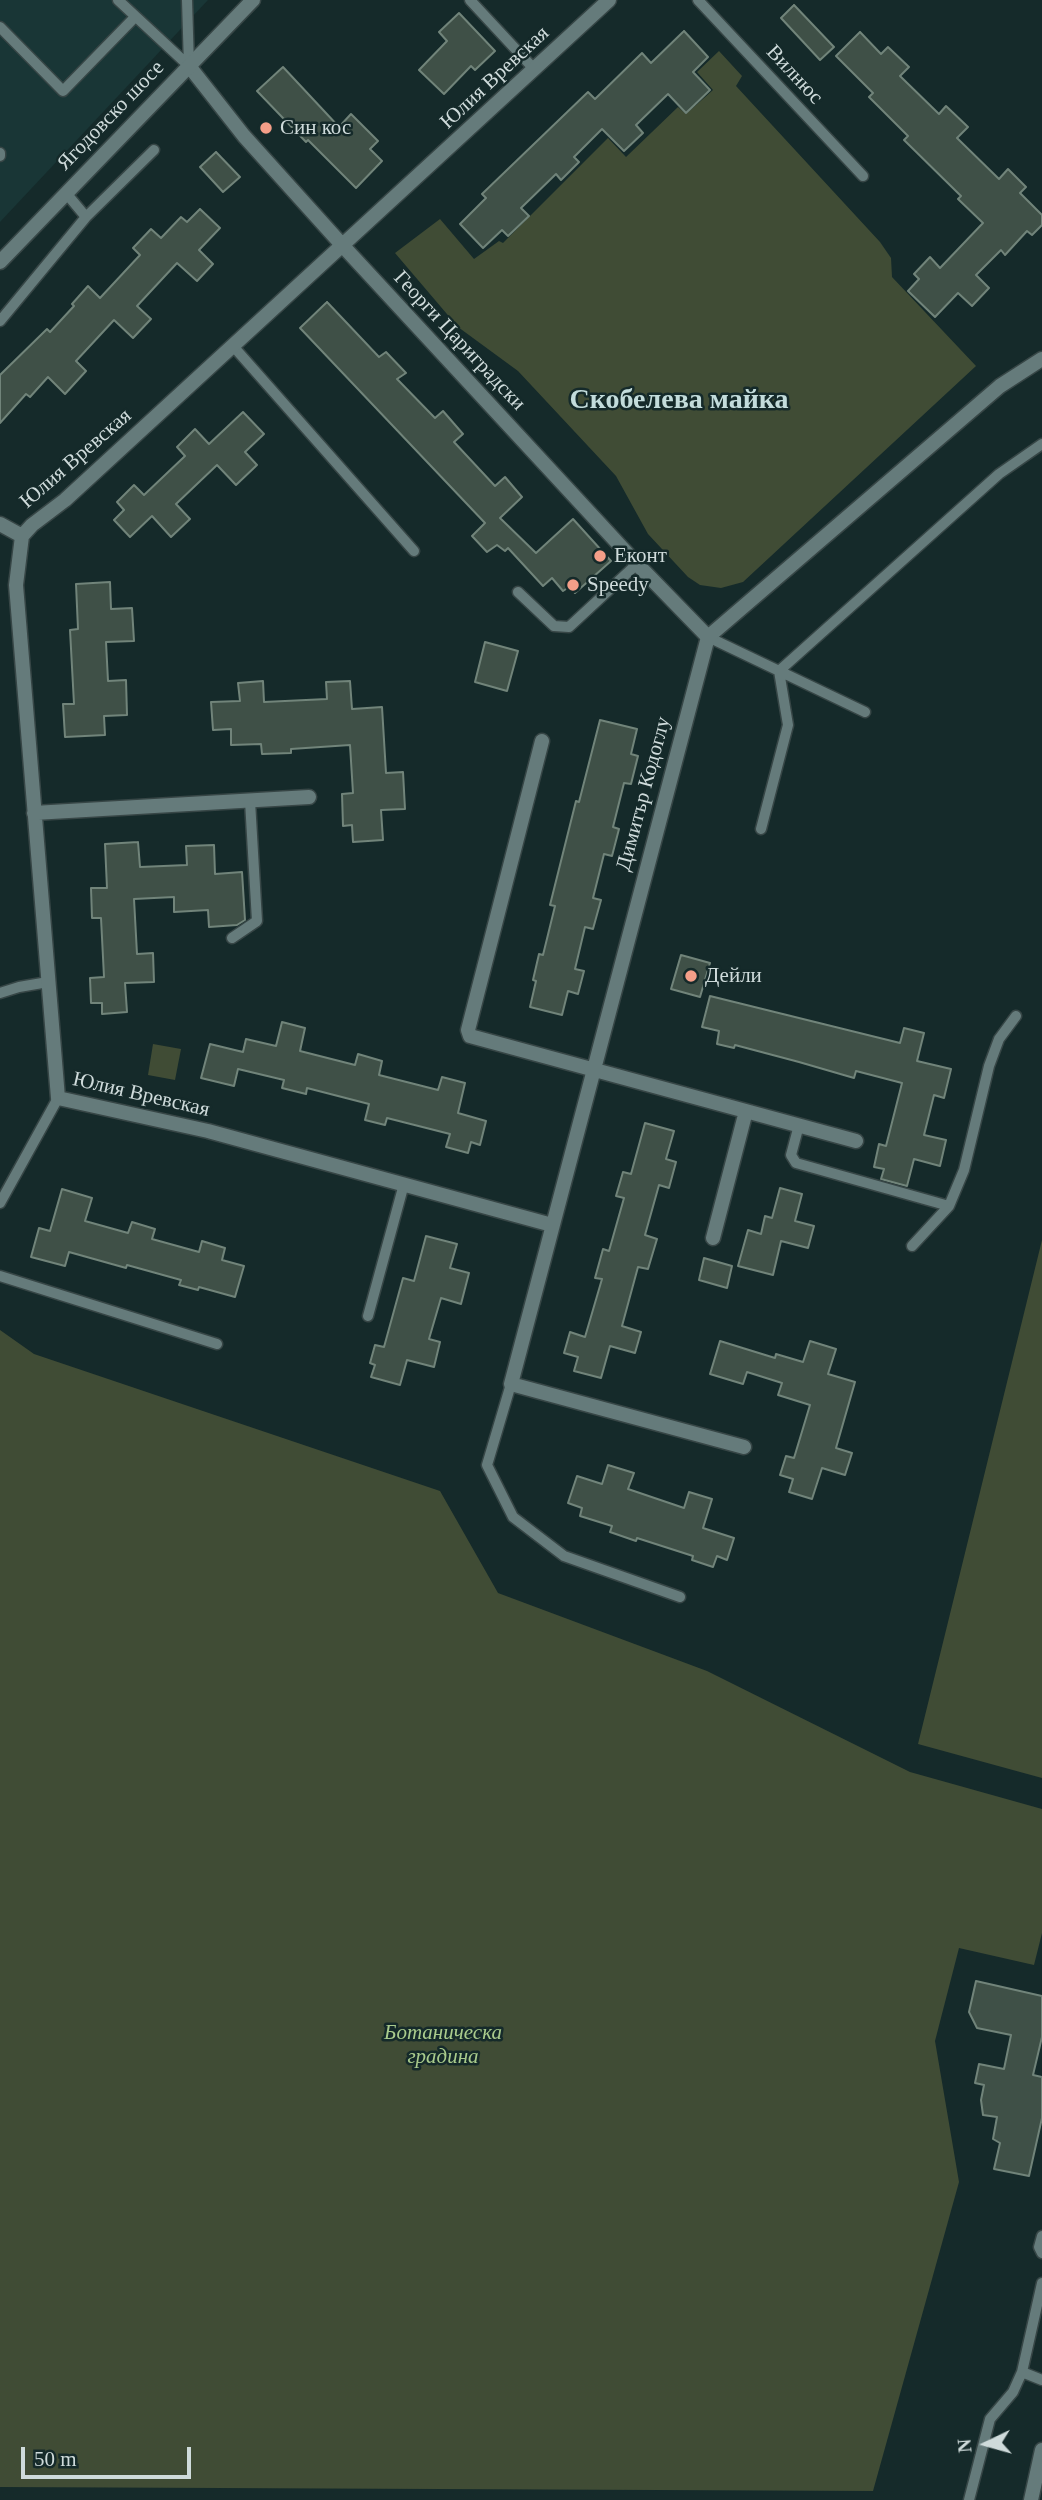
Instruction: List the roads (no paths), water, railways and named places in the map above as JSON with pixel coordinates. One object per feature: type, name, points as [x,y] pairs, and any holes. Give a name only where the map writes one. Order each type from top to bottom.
[{"type":"street","name":"Ягодовско шосе","points":[[2,257],[253,0]]},
{"type":"street","name":"Юлия Вревская","points":[[552,1225],[208,1131],[58,1098],[16,585],[22,536],[33,525],[65,500],[609,0]]},
{"type":"street","name":"Георги Цариградски","points":[[189,66],[244,136],[343,246],[708,637]]},
{"type":"street","points":[[708,637],[1004,383],[1042,359]]},
{"type":"street","points":[[0,524],[22,536]]},
{"type":"street","name":"Димитър Кодоглу","points":[[511,1384],[708,637]]},
{"type":"street","points":[[542,741],[468,1030],[470,1036],[856,1141]]},
{"type":"street","points":[[34,813],[309,797]]},
{"type":"street","points":[[713,1238],[746,1111]]},
{"type":"street","points":[[511,1384],[744,1447]]},
{"type":"street","points":[[1031,2500],[1042,2450]]},
{"type":"lane","points":[[118,0],[189,66]]},
{"type":"lane","points":[[187,0],[189,66]]},
{"type":"lane","points":[[470,0],[535,70]]},
{"type":"lane","name":"Вилнюс","points":[[698,0],[863,176]]},
{"type":"lane","points":[[0,27],[63,91],[135,17]]},
{"type":"lane","points":[[0,321],[86,217],[154,150]]},
{"type":"lane","points":[[66,193],[86,217]]},
{"type":"lane","points":[[233,346],[414,551]]},
{"type":"lane","points":[[779,671],[999,474],[1042,444]]},
{"type":"lane","points":[[518,592],[554,626],[569,627],[637,564]]},
{"type":"lane","points":[[708,637],[865,712]]},
{"type":"lane","points":[[761,830],[788,725],[779,671]]},
{"type":"lane","points":[[232,938],[257,921],[250,800]]},
{"type":"lane","points":[[0,993],[48,982]]},
{"type":"lane","points":[[912,1246],[949,1206],[964,1170],[989,1066],[999,1039],[1016,1016]]},
{"type":"lane","points":[[0,1203],[58,1098]]},
{"type":"lane","points":[[799,1125],[791,1156],[796,1163],[949,1206]]},
{"type":"lane","points":[[368,1316],[404,1185]]},
{"type":"lane","points":[[0,1276],[217,1344]]},
{"type":"lane","points":[[511,1384],[487,1465],[513,1517],[564,1556],[680,1597]]},
{"type":"lane","points":[[1042,2236],[1039,2247],[1042,2253]]},
{"type":"lane","points":[[969,2500],[990,2418],[1013,2392],[1022,2372],[1042,2283]]},
{"type":"lane","points":[[1022,2372],[1042,2380]]},
{"type":"place","name":"Син кос","points":[[266,128]]},
{"type":"place","name":"Еконт","points":[[600,556]]},
{"type":"place","name":"Speedy","points":[[573,585]]},
{"type":"place","name":"Дейли","points":[[691,976]]},
{"type":"district","name":"Скобелева майка","points":[[679,401]]},
{"type":"park label","name":"Ботаническа градина","points":[[443,2045]]}]
